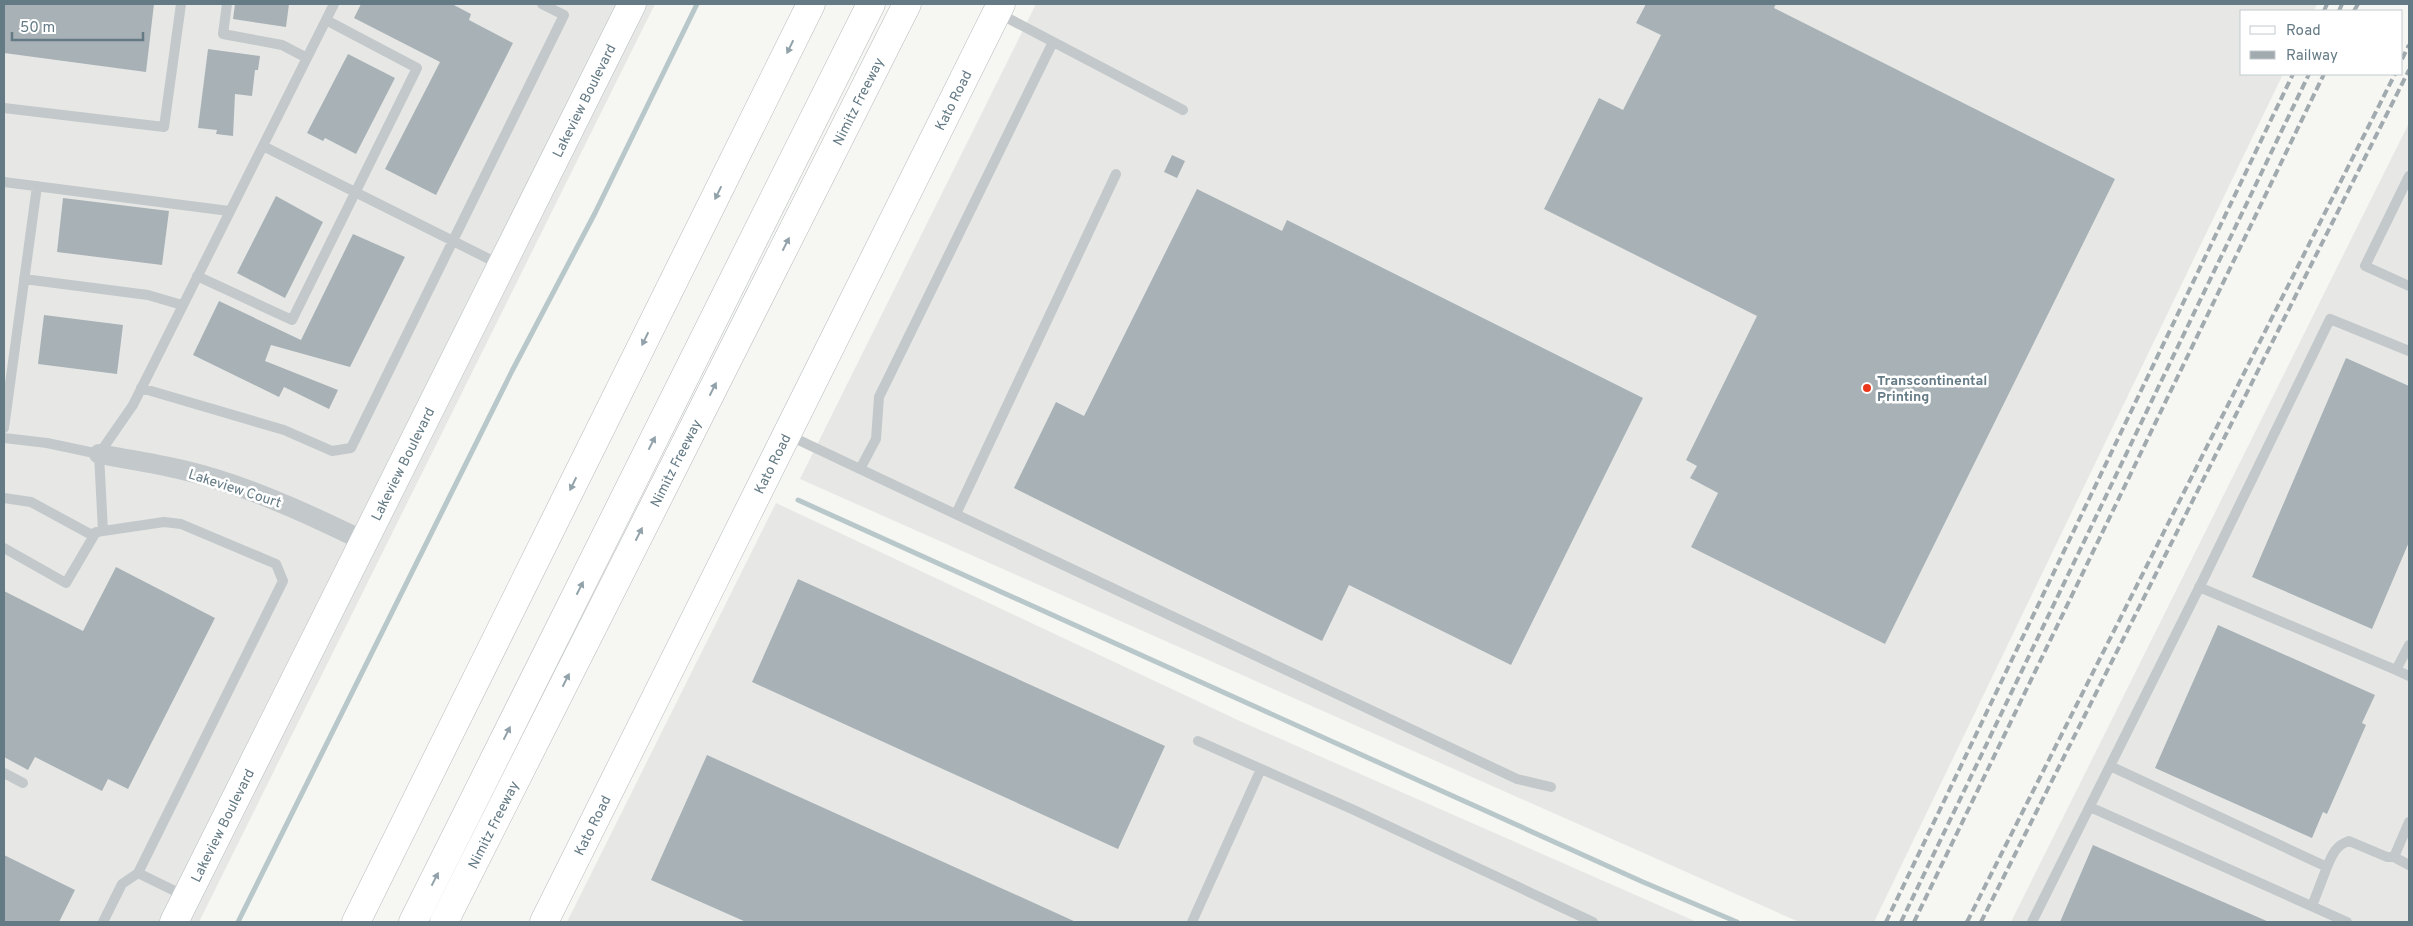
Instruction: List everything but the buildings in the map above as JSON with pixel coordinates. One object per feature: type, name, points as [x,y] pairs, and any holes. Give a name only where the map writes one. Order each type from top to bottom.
[{"type":"main road","name":"Lakeview Boulevard","points":[[174,922],[632,4]]},
{"type":"main road","points":[[356,922],[812,4]]},
{"type":"main road","points":[[413,922],[871,4]]},
{"type":"main road","name":"Nimitz Freeway","points":[[444,922],[907,4]]},
{"type":"main road","name":"Kato Road","points":[[544,922],[999,8]]},
{"type":"street","name":"Lakeview Court","points":[[99,454],[162,465],[215,478],[274,499],[364,542]]},
{"type":"lane","points":[[4,108],[164,127],[181,4]]},
{"type":"lane","points":[[227,4],[224,34],[282,45],[307,58]]},
{"type":"lane","points":[[4,548],[66,583],[100,532],[99,454],[133,405],[334,4]]},
{"type":"lane","points":[[141,388],[284,430],[332,451],[351,448],[564,15],[542,4]]},
{"type":"lane","points":[[999,8],[1053,42],[1183,110]]},
{"type":"lane","points":[[196,276],[292,320],[417,68],[326,20]]},
{"type":"lane","points":[[860,469],[876,439],[879,397],[1053,42]]},
{"type":"lane","points":[[263,146],[502,266]]},
{"type":"lane","points":[[956,514],[1116,174]]},
{"type":"lane","points":[[2409,176],[2365,266],[2409,285]]},
{"type":"lane","points":[[4,182],[229,211]]},
{"type":"lane","points":[[4,428],[36,186]]},
{"type":"lane","points":[[24,279],[148,295],[182,305]]},
{"type":"lane","points":[[2032,922],[2199,588],[2330,319],[2409,351]]},
{"type":"lane","points":[[788,434],[1517,779],[1552,787]]},
{"type":"lane","points":[[4,438],[47,443],[99,454]]},
{"type":"lane","points":[[4,498],[31,502],[90,534],[164,522],[181,524],[276,564],[283,581],[138,873],[122,884],[103,922]]},
{"type":"lane","points":[[2199,588],[2409,676]]},
{"type":"lane","points":[[2396,670],[2409,645]]},
{"type":"lane","points":[[1198,741],[1361,813],[1590,922]]},
{"type":"lane","points":[[2110,766],[2327,867]]},
{"type":"lane","points":[[1192,922],[1261,769]]},
{"type":"lane","points":[[4,774],[24,783]]},
{"type":"lane","points":[[2090,807],[2347,922]]},
{"type":"lane","points":[[2394,857],[2409,822]]},
{"type":"lane","points":[[2312,906],[2333,852],[2343,843],[2349,841],[2387,857],[2394,857],[2409,865]]},
{"type":"lane","points":[[138,873],[187,897]]},
{"type":"shaded area","points":[[4,4],[655,4],[199,922],[4,922]]},
{"type":"shaded area","points":[[1036,4],[2317,4],[2314,10],[2240,10],[2240,75],[2283,75],[1874,922],[1799,922],[800,479]]},
{"type":"shaded area","points":[[2409,123],[2409,922],[2011,922]]},
{"type":"shaded area","points":[[776,503],[1242,722],[1697,922],[567,922]]},
{"type":"waterway","points":[[238,922],[512,371],[595,213],[697,4]]},
{"type":"waterway","points":[[798,500],[1643,882],[1737,922]]},
{"type":"railway","points":[[2324,10],[2327,4]]},
{"type":"railway","points":[[2339,10],[2342,4]]},
{"type":"railway","points":[[2355,10],[2358,4]]},
{"type":"railway","points":[[2403,57],[2409,45]]},
{"type":"railway","points":[[1981,922],[2409,70]]},
{"type":"railway","points":[[1886,922],[2293,75]]},
{"type":"railway","points":[[1901,922],[2309,75]]},
{"type":"railway","points":[[1914,922],[2324,75]]},
{"type":"railway","points":[[1967,922],[2394,75]]},
{"type":"place","name":"Transcontinental Printing","points":[[1867,388]]}]
